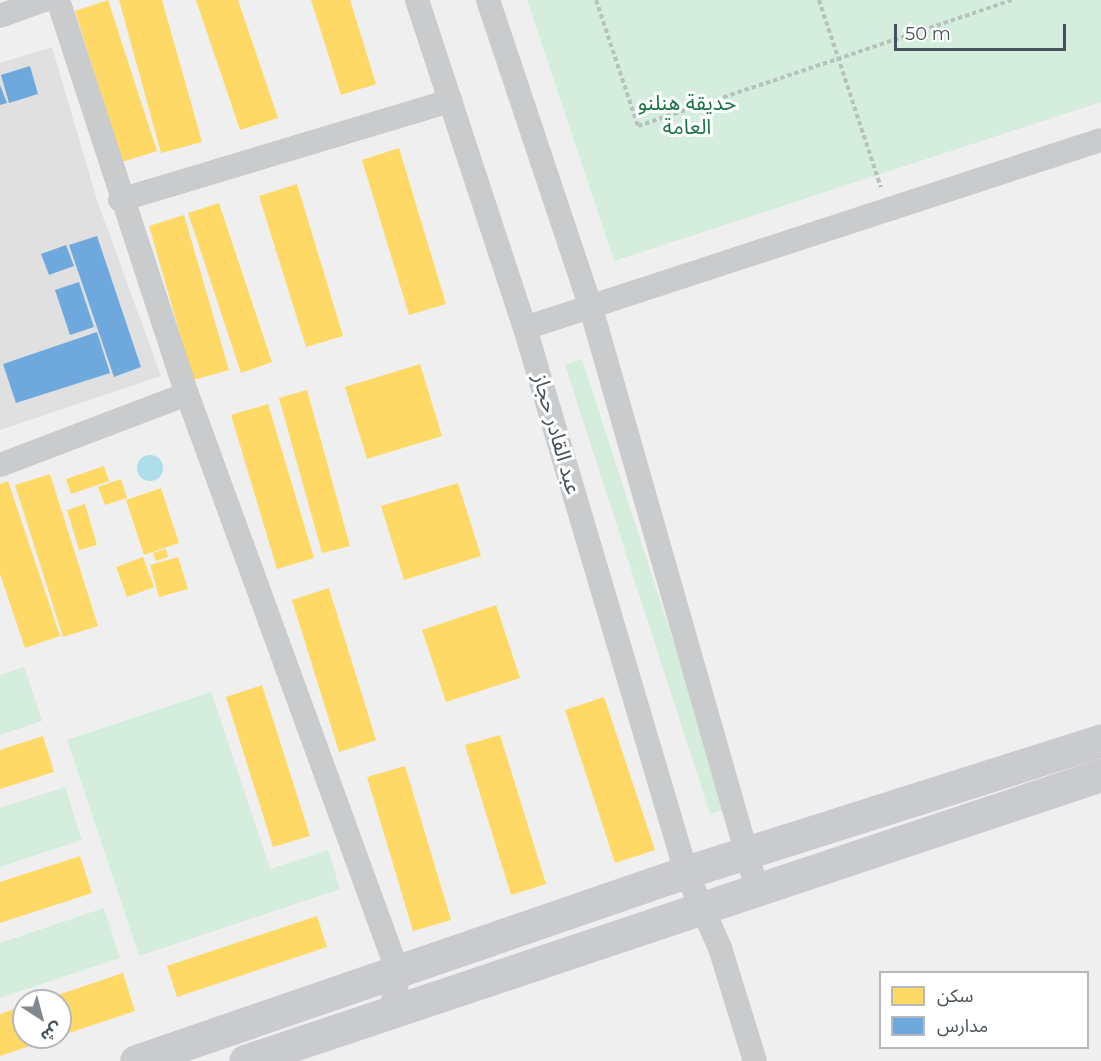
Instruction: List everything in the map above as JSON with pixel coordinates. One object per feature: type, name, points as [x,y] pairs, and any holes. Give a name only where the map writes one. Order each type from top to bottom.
[{"type":"main road","points":[[136,1061],[399,975],[686,872],[1101,740]]},
{"type":"main road","points":[[245,1061],[756,886],[1101,775]]},
{"type":"street","points":[[0,16],[44,0]]},
{"type":"street","points":[[58,0],[120,200],[187,394],[399,975],[390,1013]]},
{"type":"street","name":"عبد القادر حجاز","points":[[417,0],[525,328],[686,872],[699,906],[720,948],[755,1061]]},
{"type":"street","points":[[488,0],[591,308],[744,854],[756,886]]},
{"type":"street","points":[[120,200],[451,101]]},
{"type":"street","points":[[525,328],[1101,140]]},
{"type":"street","points":[[0,465],[187,394]]},
{"type":"path","points":[[596,0],[638,126],[1013,0]]},
{"type":"path","points":[[819,0],[888,210]]},
{"type":"shaded area","points":[[52,47],[97,200],[161,376],[0,430],[0,63]]},
{"type":"green space","name":"حديقة هنلنو العامة","points":[[527,0],[1101,0],[1101,102],[614,261]]},
{"type":"green space","points":[[582,359],[727,808],[710,814],[565,365]]},
{"type":"green space","points":[[24,667],[42,721],[0,735],[0,675]]},
{"type":"green space","points":[[211,692],[270,869],[328,850],[340,889],[139,956],[67,740]]},
{"type":"green space","points":[[65,787],[82,840],[0,867],[0,808]]},
{"type":"green space","points":[[104,908],[120,958],[27,989],[12,989],[12,994],[0,998],[0,943]]},
{"type":"water","points":[[150,455],[159,459],[163,468],[159,477],[150,481],[141,477],[137,468],[141,459]]},
{"type":"building: سكن","points":[[108,0],[157,151],[122,162],[75,11]]},
{"type":"building: سكن","points":[[119,0],[162,0],[202,142],[161,153]]},
{"type":"building: سكن","points":[[196,0],[238,0],[278,118],[240,130]]},
{"type":"building: سكن","points":[[311,0],[350,0],[376,84],[341,95]]},
{"type":"building: سكن","points":[[399,148],[446,304],[409,315],[362,160]]},
{"type":"building: سكن","points":[[297,184],[343,336],[306,347],[259,196]]},
{"type":"building: سكن","points":[[219,203],[272,362],[241,373],[188,213]]},
{"type":"building: سكن","points":[[184,215],[229,370],[193,380],[149,226]]},
{"type":"building: سكن","points":[[420,364],[442,436],[367,459],[345,387]]},
{"type":"building: سكن","points":[[307,390],[350,546],[322,553],[279,398]]},
{"type":"building: سكن","points":[[268,404],[314,558],[277,569],[231,415]]},
{"type":"building: سكن","points":[[104,466],[109,481],[71,494],[66,479]]},
{"type":"building: سكن","points":[[50,474],[98,626],[63,637],[15,485]]},
{"type":"building: سكن","points":[[121,479],[127,498],[105,505],[98,487]]},
{"type":"building: سكن","points":[[8,481],[60,636],[25,648],[0,574],[0,484]]},
{"type":"building: سكن","points":[[458,483],[481,556],[404,580],[381,506]]},
{"type":"building: سكن","points":[[161,488],[179,543],[144,555],[126,500]]},
{"type":"building: سكن","points":[[85,504],[97,545],[79,550],[67,510]]},
{"type":"building: سكن","points":[[166,549],[168,557],[156,561],[153,553]]},
{"type":"building: سكن","points":[[143,557],[154,587],[127,597],[116,567]]},
{"type":"building: سكن","points":[[178,557],[188,589],[159,597],[150,565]]},
{"type":"building: سكن","points":[[329,588],[376,740],[339,752],[292,600]]},
{"type":"building: سكن","points":[[496,605],[520,678],[446,702],[422,630]]},
{"type":"building: سكن","points":[[262,685],[310,836],[273,847],[226,697]]},
{"type":"building: سكن","points":[[604,697],[655,850],[615,863],[565,710]]},
{"type":"building: سكن","points":[[500,735],[546,884],[511,895],[465,745]]},
{"type":"building: سكن","points":[[43,736],[54,772],[0,789],[0,750]]},
{"type":"building: سكن","points":[[405,766],[451,920],[413,931],[367,777]]},
{"type":"building: سكن","points":[[80,856],[92,893],[0,923],[0,882]]},
{"type":"building: سكن","points":[[317,916],[327,947],[177,997],[167,966]]},
{"type":"building: سكن","points":[[123,973],[135,1011],[72,1032],[72,990]]},
{"type":"building: سكن","points":[[12,1010],[12,1049],[21,1049],[0,1056],[0,1014]]},
{"type":"building: مدارس","points":[[30,66],[38,94],[9,103],[1,75]]},
{"type":"building: مدارس","points":[[0,85],[7,103],[0,105]]},
{"type":"building: مدارس","points":[[97,236],[141,367],[114,377],[69,245]]},
{"type":"building: مدارس","points":[[66,245],[74,266],[49,275],[41,254]]},
{"type":"building: مدارس","points":[[79,282],[94,327],[70,335],[55,290]]},
{"type":"building: مدارس","points":[[97,332],[110,373],[16,403],[3,364]]}]
